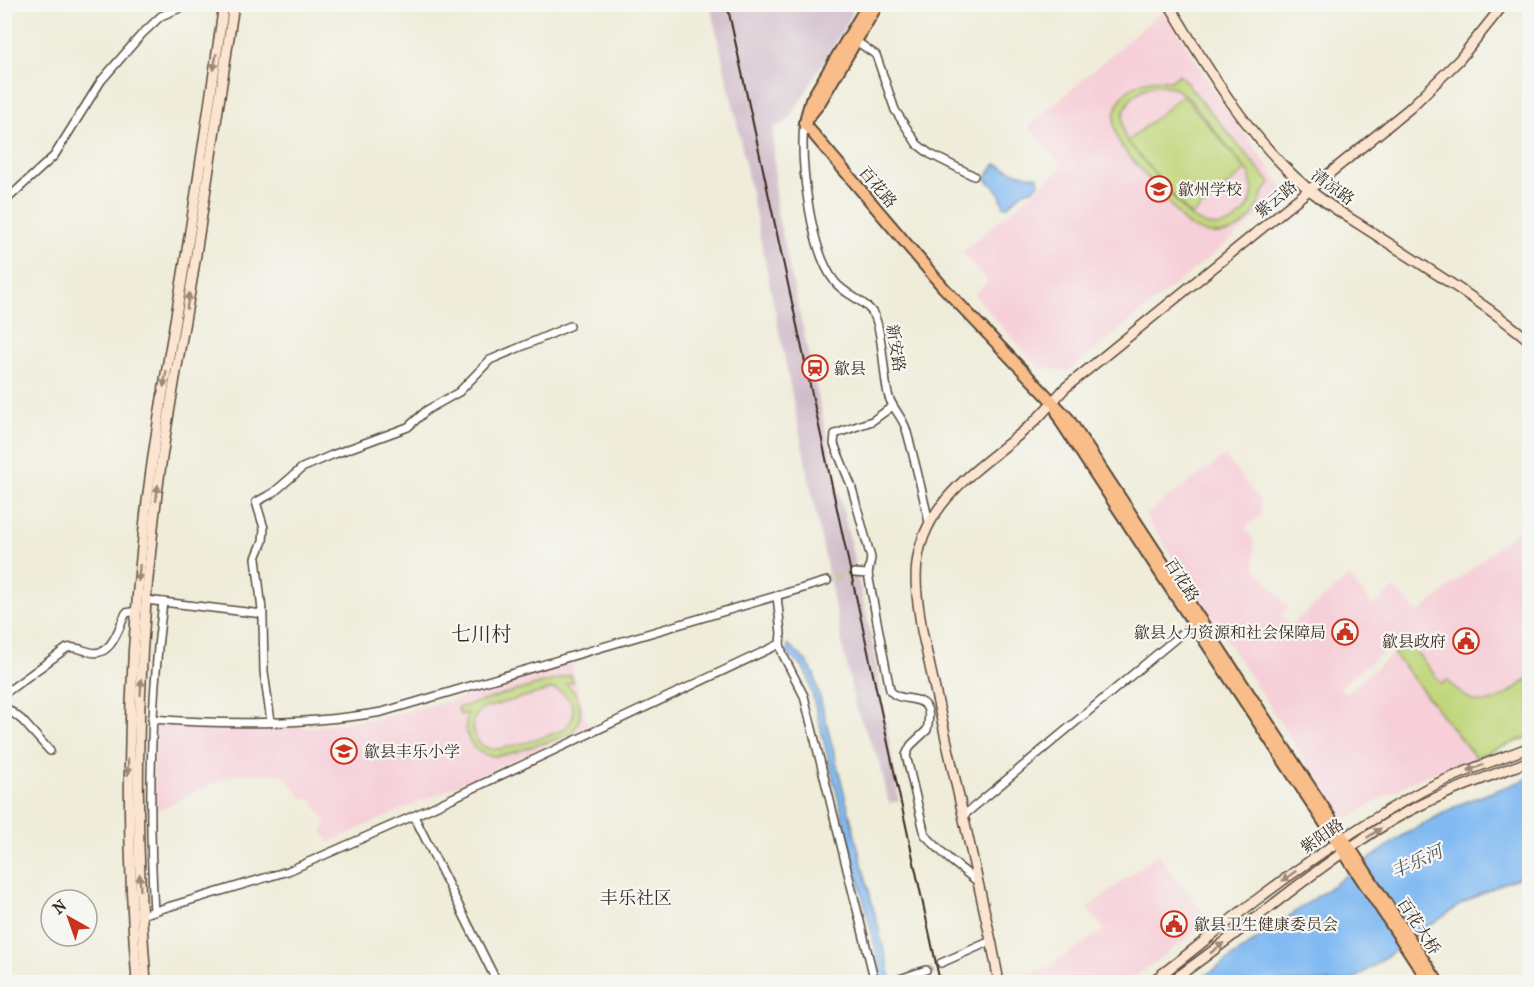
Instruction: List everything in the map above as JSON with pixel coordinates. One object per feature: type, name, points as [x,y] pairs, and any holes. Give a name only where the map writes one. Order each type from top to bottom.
[{"type":"main road","points":[[137,982],[130,871],[128,788],[136,611],[154,446],[224,4]]},
{"type":"main road","points":[[146,982],[141,915],[138,778],[146,600],[163,447],[234,4]]},
{"type":"main road","name":"新安路","points":[[804,123],[811,100],[868,4]]},
{"type":"main road","points":[[804,123],[819,104],[878,4]]},
{"type":"main road","name":"清凉路","points":[[1169,4],[1216,79],[1255,134],[1279,162],[1310,190],[1530,341]]},
{"type":"main road","name":"紫云路","points":[[999,982],[921,621],[916,564],[929,522],[953,490],[1035,421],[1065,388],[1427,93],[1464,54],[1504,4]]},
{"type":"main road","name":"百花路","points":[[804,123],[943,287],[1068,418],[1340,841]]},
{"type":"main road","name":"百花路","points":[[1053,402],[1061,422],[1193,624],[1350,856]]},
{"type":"main road","name":"紫阳路","points":[[1151,982],[1258,898],[1340,841],[1425,789],[1530,747]]},
{"type":"main road","name":"紫阳路","points":[[1170,982],[1350,856],[1391,822],[1436,798],[1530,761]]},
{"type":"main road","name":"百花大桥","points":[[1350,856],[1435,982]]},
{"type":"street","points":[[4,202],[54,156],[101,81],[141,35],[160,16],[190,4]]},
{"type":"street","points":[[856,41],[876,55],[895,111],[917,144],[930,154],[974,176]]},
{"type":"street","name":"新安路","points":[[804,123],[802,143],[804,164],[819,253],[835,282],[845,292],[868,307],[876,318],[887,393],[892,406],[906,428],[929,522]]},
{"type":"street","points":[[270,722],[264,672],[263,614],[256,558],[263,541],[264,528],[256,502],[273,492],[306,466],[404,429],[427,410],[459,392],[490,360],[570,326]]},
{"type":"street","points":[[892,406],[872,421],[838,432],[833,437],[838,458],[851,484],[871,558],[868,574],[890,690],[898,697],[916,698],[928,711],[927,730],[911,745],[906,755],[922,828],[929,841],[978,882]]},
{"type":"street","points":[[854,573],[868,574]]},
{"type":"street","points":[[152,719],[270,722],[348,718],[401,708],[594,648],[827,581]]},
{"type":"street","points":[[777,596],[780,644],[783,655],[804,696],[875,982]]},
{"type":"street","points":[[146,600],[263,614]]},
{"type":"street","points":[[154,912],[150,805],[152,719],[163,602]]},
{"type":"street","points":[[4,694],[67,648],[95,653],[102,650],[117,634],[126,613],[136,611]]},
{"type":"street","points":[[963,816],[1193,624]]},
{"type":"street","points":[[141,915],[288,871],[414,816],[780,644]]},
{"type":"street","points":[[4,706],[22,720],[50,751]]},
{"type":"street","points":[[414,816],[497,982]]},
{"type":"street","points":[[941,963],[991,941]]},
{"type":"street","points":[[894,982],[926,970]]},
{"type":"shaded area","points":[[710,5],[847,5],[853,13],[788,121],[773,128],[776,207],[874,650],[899,801],[889,803],[880,764],[855,706],[736,118]]},
{"type":"shaded area","name":"歙州学校","points":[[1164,9],[1209,82],[1282,187],[1281,195],[1278,201],[1069,371],[1038,368],[974,294],[988,282],[962,252],[1062,167],[1029,126]]},
{"type":"shaded area","points":[[1225,456],[1259,499],[1262,514],[1245,528],[1254,540],[1255,567],[1289,608],[1281,615],[1290,625],[1349,577],[1373,606],[1395,588],[1418,613],[1529,521],[1529,737],[1413,781],[1344,820],[1145,515]],"holes":[[[1400,638],[1404,645],[1346,693],[1340,687]]]},
{"type":"shaded area","name":"歙县丰乐小学","points":[[570,660],[588,727],[329,842],[322,832],[327,823],[311,799],[302,798],[282,774],[235,774],[195,791],[162,809],[153,809],[155,727],[313,727],[378,718],[454,700]]},
{"type":"shaded area","points":[[1158,854],[1210,921],[1128,982],[1017,982],[1049,966],[1104,930],[1087,908]]},
{"type":"green space","points":[[1179,74],[1271,184],[1264,192],[1252,216],[1237,229],[1211,234],[1185,223],[1122,147],[1114,120],[1122,96],[1143,82],[1156,79],[1171,81]],"holes":[[[1160,85],[1172,87],[1187,96],[1249,173],[1253,190],[1251,202],[1245,212],[1231,223],[1219,226],[1206,225],[1189,216],[1128,142],[1191,216],[1246,170],[1183,95],[1128,141],[1126,139],[1123,120],[1128,103],[1134,96],[1150,87]]]},
{"type":"green space","points":[[1408,642],[1442,684],[1447,680],[1469,699],[1479,702],[1498,699],[1529,678],[1529,737],[1475,757],[1393,653]]},
{"type":"green space","points":[[571,675],[573,682],[566,684],[579,701],[580,714],[579,721],[571,733],[559,739],[510,754],[495,756],[480,752],[470,742],[466,728],[468,713],[460,715],[458,708]],"holes":[[[552,689],[568,699],[573,710],[573,716],[566,727],[561,730],[496,749],[484,747],[476,739],[473,723],[482,709]]]},
{"type":"water","points":[[996,164],[1017,173],[1038,177],[1039,183],[1033,189],[1022,193],[1008,206],[1004,206],[999,192],[986,179]]},
{"type":"water","points":[[788,644],[807,662],[814,674],[892,982],[884,982],[808,677],[802,666],[787,654]]},
{"type":"water","name":"丰乐河","points":[[1529,778],[1529,874],[1501,884],[1463,903],[1350,982],[1197,982],[1405,834],[1460,804]]},
{"type":"tunnel","points":[[827,581],[854,573]]},
{"type":"tunnel","points":[[926,970],[941,963]]},
{"type":"railway","points":[[727,4],[940,982]]},
{"type":"place","name":"歙州学校","points":[[1159,189]]},
{"type":"place","name":"歙县","points":[[815,368]]},
{"type":"place","name":"歙县人力资源和社会保障局","points":[[1345,632]]},
{"type":"place","name":"歙县政府","points":[[1466,641]]},
{"type":"place","name":"歙县丰乐小学","points":[[344,751]]},
{"type":"place","name":"歙县卫生健康委员会","points":[[1174,924]]},
{"type":"district","name":"七川村","points":[[481,634]]},
{"type":"district","name":"丰乐社区","points":[[636,898]]}]
